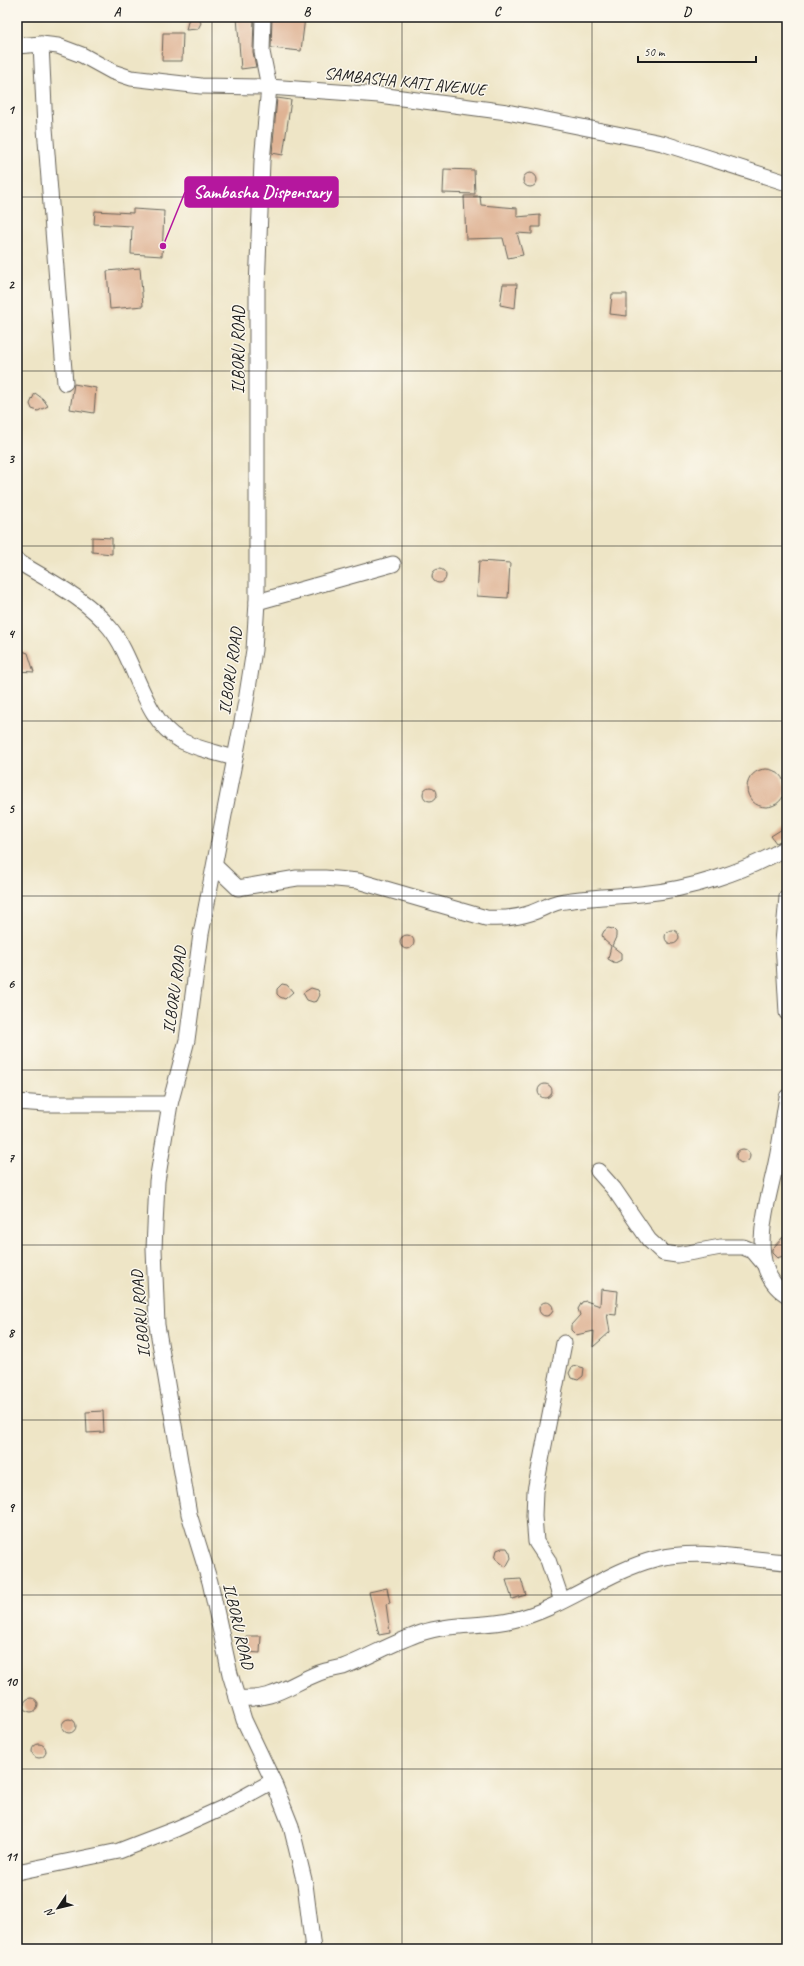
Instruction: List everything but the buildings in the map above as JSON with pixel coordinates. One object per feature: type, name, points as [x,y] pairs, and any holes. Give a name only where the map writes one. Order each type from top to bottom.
[{"type":"street","name":"ILBORU ROAD","points":[[263,17],[262,52],[269,87],[262,161],[257,288],[257,602],[254,650],[215,866],[201,934],[187,1040],[170,1104],[157,1181],[154,1249],[157,1326],[190,1514],[210,1582],[237,1698],[253,1741],[273,1781],[291,1826],[306,1884],[313,1949]]},
{"type":"street","name":"SAMBASHA KATI AVENUE","points":[[17,46],[41,44],[58,46],[82,55],[113,72],[131,78],[201,86],[269,87],[379,95],[507,112],[662,143],[787,183]]},
{"type":"street","points":[[41,44],[45,128],[65,383]]},
{"type":"street","points":[[17,561],[73,595],[97,613],[121,642],[154,712],[166,728],[180,740],[200,748],[235,758]]},
{"type":"street","points":[[257,602],[393,564]]},
{"type":"street","points":[[215,866],[238,888],[297,878],[325,878],[358,881],[486,918],[504,919],[530,914],[558,903],[591,898],[642,894],[695,884],[753,864],[787,847]]},
{"type":"street","points":[[787,897],[783,942],[787,1013]]},
{"type":"street","points":[[787,1097],[780,1146],[762,1228],[766,1273],[776,1288],[787,1295]]},
{"type":"street","points":[[17,1102],[46,1104],[170,1104]]},
{"type":"street","points":[[598,1171],[614,1189],[649,1240],[663,1253],[677,1254],[721,1247],[743,1247],[753,1252],[764,1264]]},
{"type":"street","points":[[562,1600],[548,1560],[536,1542],[534,1516],[535,1491],[564,1343]]},
{"type":"street","points":[[237,1698],[250,1699],[283,1692],[319,1673],[341,1667],[421,1633],[448,1626],[473,1626],[513,1620],[562,1600],[598,1582],[654,1560],[681,1555],[712,1554],[787,1562]]},
{"type":"street","points":[[17,1872],[119,1851],[176,1829],[229,1805],[273,1781]]},
{"type":"place","name":"Sambasha Dispensary","points":[[163,246]]}]
